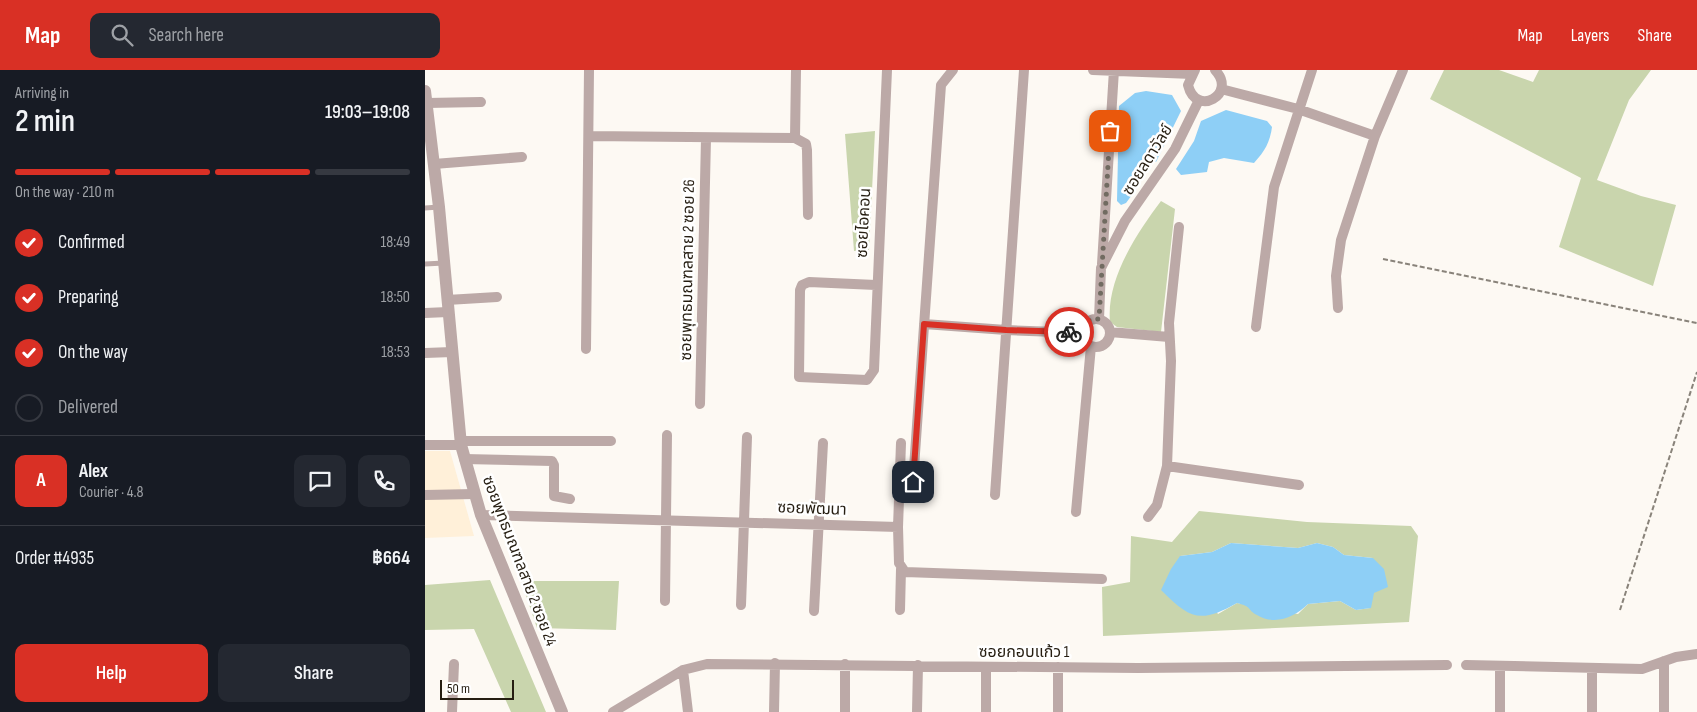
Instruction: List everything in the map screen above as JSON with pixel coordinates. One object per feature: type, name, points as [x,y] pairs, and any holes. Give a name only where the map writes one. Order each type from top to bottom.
[{"type":"street","points":[[586,349],[589,70]]},
{"type":"street","points":[[795,138],[796,70]]},
{"type":"street","name":"ซอยไอคอน","points":[[876,285],[809,282],[802,285],[800,290],[799,377],[867,380],[871,378],[874,370],[876,285],[887,70]]},
{"type":"street","points":[[913,482],[941,85],[953,70]]},
{"type":"street","points":[[995,495],[1024,70]]},
{"type":"street","points":[[1093,70],[1194,72],[1188,85],[1189,91],[1199,100],[1213,100],[1221,89],[1219,72]]},
{"type":"street","points":[[1256,327],[1274,187],[1312,70]]},
{"type":"street","points":[[1338,308],[1337,257],[1375,136],[1403,70]]},
{"type":"street","points":[[1101,268],[1114,71]]},
{"type":"street","points":[[1221,89],[1298,109],[1375,136]]},
{"type":"street","points":[[426,97],[481,102]]},
{"type":"street","name":"ซอยพุทธมณฑลสาย 2 ซอย 24","points":[[426,97],[427,120],[439,207],[460,443],[481,515],[562,712]]},
{"type":"street","name":"ซอยลดาวัลย์","points":[[1099,319],[1101,268],[1125,221],[1175,150],[1199,100]]},
{"type":"street","points":[[589,136],[795,138],[806,144],[808,215]]},
{"type":"street","name":"ซอยพุทธมณฑลสาย 2 ซอย 26","points":[[699,404],[706,138]]},
{"type":"street","points":[[434,164],[522,157]]},
{"type":"street","points":[[1147,517],[1157,505],[1167,466],[1171,361],[1169,338],[1179,227]]},
{"type":"street","points":[[425,313],[448,306],[497,297]]},
{"type":"street","points":[[1099,319],[1105,322],[1110,332],[1105,343],[1101,346],[1091,346],[1083,339],[1082,332],[1089,320],[1099,319]]},
{"type":"street","points":[[924,324],[1006,330],[1082,332]]},
{"type":"street","points":[[1110,332],[1169,338]]},
{"type":"street","points":[[1076,512],[1091,346]]},
{"type":"street","points":[[425,353],[452,352]]},
{"type":"street","points":[[665,601],[667,436]]},
{"type":"street","points":[[741,605],[747,437]]},
{"type":"street","points":[[425,444],[611,441]]},
{"type":"street","points":[[815,611],[823,443]]},
{"type":"street","points":[[900,610],[901,569],[899,563],[898,527],[901,443]]},
{"type":"street","points":[[464,459],[552,462],[554,465],[554,496],[570,499]]},
{"type":"street","points":[[1167,466],[1299,485]]},
{"type":"street","points":[[425,495],[474,494]]},
{"type":"street","name":"ซอยพัฒนา","points":[[481,515],[898,527]]},
{"type":"street","points":[[901,569],[905,572],[1102,579]]},
{"type":"street","points":[[1466,665],[1642,669],[1664,661],[1697,654]]},
{"type":"street","points":[[1664,661],[1664,712]]},
{"type":"street","points":[[774,712],[775,663]]},
{"type":"street","points":[[452,712],[454,664]]},
{"type":"street","name":"ซอยกอบแก้ว 1","points":[[613,712],[683,670],[707,664],[918,665],[986,668],[1058,666],[1138,668],[1447,665]]},
{"type":"street","points":[[845,664],[845,712]]},
{"type":"street","points":[[917,712],[918,665]]},
{"type":"street","points":[[1057,712],[1058,666]]},
{"type":"street","points":[[1500,666],[1500,712]]},
{"type":"street","points":[[986,668],[986,712]]},
{"type":"street","points":[[1592,668],[1592,712]]},
{"type":"street","points":[[683,670],[688,712]]},
{"type":"lane","points":[[425,208],[439,207]]},
{"type":"lane","points":[[425,264],[444,263]]},
{"type":"path","points":[[1383,259],[1697,323]]},
{"type":"path","points":[[1619,610],[1697,372]]},
{"type":"shaded area","points":[[425,451],[450,451],[474,536],[425,538]]},
{"type":"green space","points":[[1444,70],[1499,70],[1533,82],[1539,70],[1651,70],[1629,100],[1597,180],[1641,196],[1676,205],[1653,286],[1559,247],[1581,178],[1430,99]]},
{"type":"green space","points":[[875,131],[869,250],[854,251],[845,134]]},
{"type":"green space","points":[[1161,201],[1175,209],[1161,332],[1117,327],[1110,322],[1110,306],[1118,273],[1133,242]]},
{"type":"green space","points":[[1199,511],[1307,522],[1411,526],[1418,536],[1409,622],[1103,636],[1102,587],[1130,582],[1131,536],[1172,542]],"holes":[[[1231,543],[1298,548],[1317,543],[1333,547],[1344,555],[1373,558],[1370,608],[1356,610],[1340,601],[1308,604],[1298,614],[1237,603],[1218,614],[1180,556],[1212,552]]]},
{"type":"green space","points":[[490,580],[546,712],[511,712],[474,629],[425,630],[425,585]]},
{"type":"green space","points":[[521,581],[619,581],[616,630],[537,628]]},
{"type":"water","points":[[1146,91],[1172,95],[1181,111],[1156,162],[1150,157],[1134,178],[1140,184],[1126,203],[1121,205],[1117,201],[1119,106],[1135,93]]},
{"type":"water","points":[[1226,110],[1267,121],[1272,127],[1268,142],[1261,154],[1254,163],[1224,158],[1209,162],[1207,172],[1181,175],[1176,169],[1194,141],[1201,121]]},
{"type":"water","points":[[1231,543],[1298,548],[1317,543],[1333,547],[1344,555],[1373,558],[1384,569],[1388,587],[1374,593],[1371,608],[1356,610],[1340,601],[1308,604],[1297,613],[1278,620],[1264,618],[1237,603],[1214,614],[1196,615],[1180,607],[1161,590],[1171,569],[1180,556],[1212,552]]},
{"type":"way so far","points":[[1069,332],[1082,332],[1089,320],[1099,319],[1110,131]]},
{"type":"route","points":[[913,482],[924,324],[1069,332]]}]
